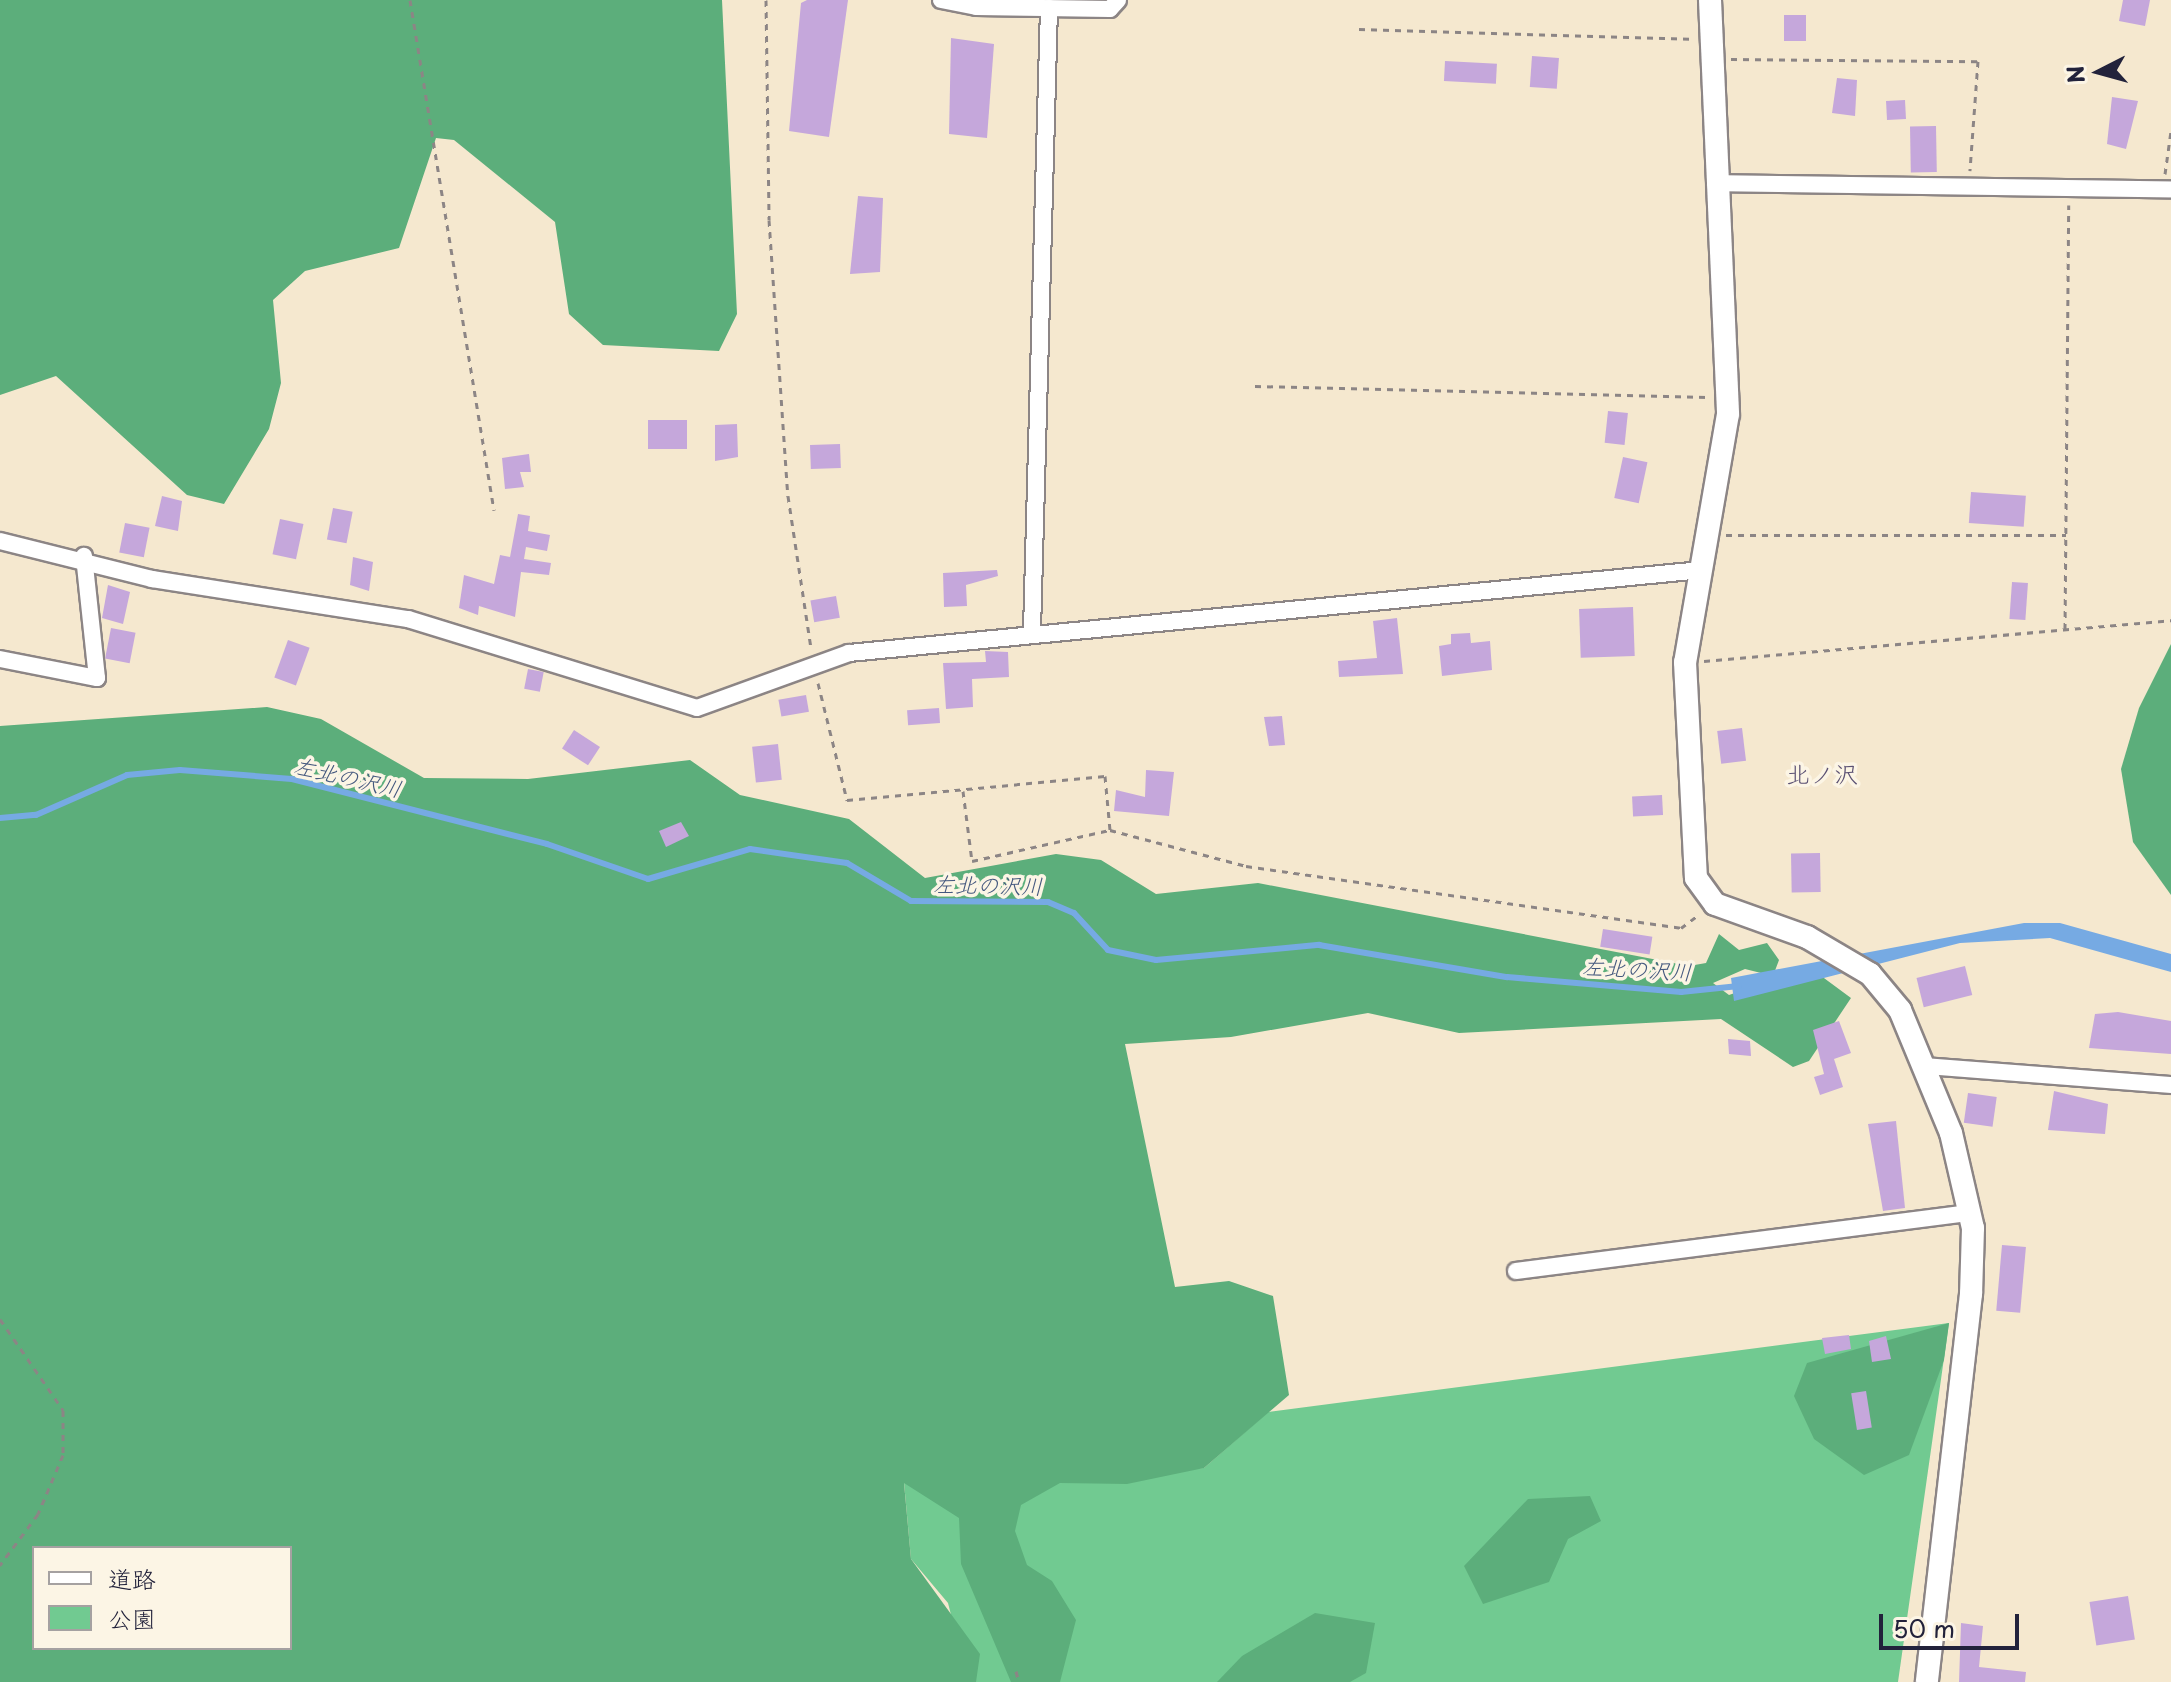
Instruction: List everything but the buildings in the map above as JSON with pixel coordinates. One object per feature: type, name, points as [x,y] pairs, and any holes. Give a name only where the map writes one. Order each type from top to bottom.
[{"type":"street","points":[[941,0],[1110,9],[1118,0]]},
{"type":"street","points":[[1710,0],[1709,49],[1727,398],[1710,535],[1685,662],[1696,878],[1715,904],[1837,954],[1865,971],[1900,1010],[1951,1133],[1969,1213],[1971,1294],[1927,1682]]},
{"type":"street","points":[[1032,631],[1049,8]]},
{"type":"street","points":[[1715,183],[2167,189]]},
{"type":"street","points":[[0,541],[84,556],[152,579],[408,619],[697,708],[849,653],[1032,631],[1701,570]]},
{"type":"street","points":[[0,659],[97,678],[84,556]]},
{"type":"street","points":[[1925,1066],[2171,1085]]},
{"type":"street","points":[[1516,1271],[1969,1213]]},
{"type":"path","points":[[410,0],[494,510]]},
{"type":"path","points":[[766,0],[769,220],[788,496],[815,665],[847,800],[1105,776],[1110,830]]},
{"type":"path","points":[[1359,29],[1978,61],[1969,187]]},
{"type":"path","points":[[2167,189],[2171,131]]},
{"type":"path","points":[[2065,629],[2069,188]]},
{"type":"path","points":[[1255,386],[1727,398]]},
{"type":"path","points":[[1710,535],[2066,535]]},
{"type":"path","points":[[1685,662],[2171,620]]},
{"type":"path","points":[[963,790],[972,861],[1110,830],[1246,866],[1681,928],[1715,904]]},
{"type":"path","points":[[0,1319],[63,1410],[63,1455],[38,1514],[0,1565]]},
{"type":"path","points":[[1016,1671],[1019,1682]]},
{"type":"green space","points":[[0,0],[722,0],[737,314],[719,351],[603,345],[569,314],[555,222],[454,140],[436,138],[399,248],[305,271],[273,300],[281,383],[269,429],[224,504],[187,495],[56,376],[0,395]]},
{"type":"green space","points":[[2171,644],[2171,895],[2133,842],[2121,769],[2139,708]]},
{"type":"green space","points":[[267,707],[321,719],[424,778],[528,779],[690,760],[740,795],[849,819],[925,878],[1056,854],[1101,860],[1156,894],[1258,883],[1689,966],[1706,963],[1719,934],[1739,950],[1767,943],[1779,960],[1773,976],[1745,969],[1713,983],[1729,995],[1809,967],[1851,998],[1809,1061],[1793,1067],[1721,1019],[1459,1033],[1368,1013],[1231,1037],[1125,1044],[1175,1287],[1229,1281],[1273,1296],[1289,1395],[1204,1468],[1127,1484],[1060,1483],[1021,1505],[1015,1531],[1027,1565],[1052,1581],[1076,1620],[1060,1682],[1011,1682],[961,1564],[959,1518],[904,1483],[911,1559],[980,1654],[976,1682],[0,1682],[0,726]]},
{"type":"green space","points":[[1949,1323],[1898,1682],[968,1682],[948,1603],[911,1559],[904,1482],[1204,1468],[1268,1412]]},
{"type":"green space","points":[[1949,1323],[1944,1360],[1909,1455],[1864,1475],[1814,1439],[1794,1396],[1807,1363]]},
{"type":"green space","points":[[1590,1496],[1601,1521],[1568,1539],[1549,1582],[1483,1604],[1464,1566],[1528,1499]]},
{"type":"green space","points":[[1315,1613],[1375,1623],[1366,1673],[1350,1682],[1217,1682],[1242,1656]]},
{"type":"water","points":[[2024,923],[2060,923],[2171,954],[2171,972],[2050,938],[1960,943],[1734,1001],[1731,978]]},
{"type":"waterway","name":"左北の沢川","points":[[0,818],[36,815],[127,775],[180,770],[292,779],[547,844],[648,879],[750,849],[847,863],[911,901],[1048,902],[1074,913],[1108,950],[1156,960],[1319,945],[1507,977],[1681,992],[1739,986]]},
{"type":"district","name":"北ノ沢","points":[[1822,774]]}]
